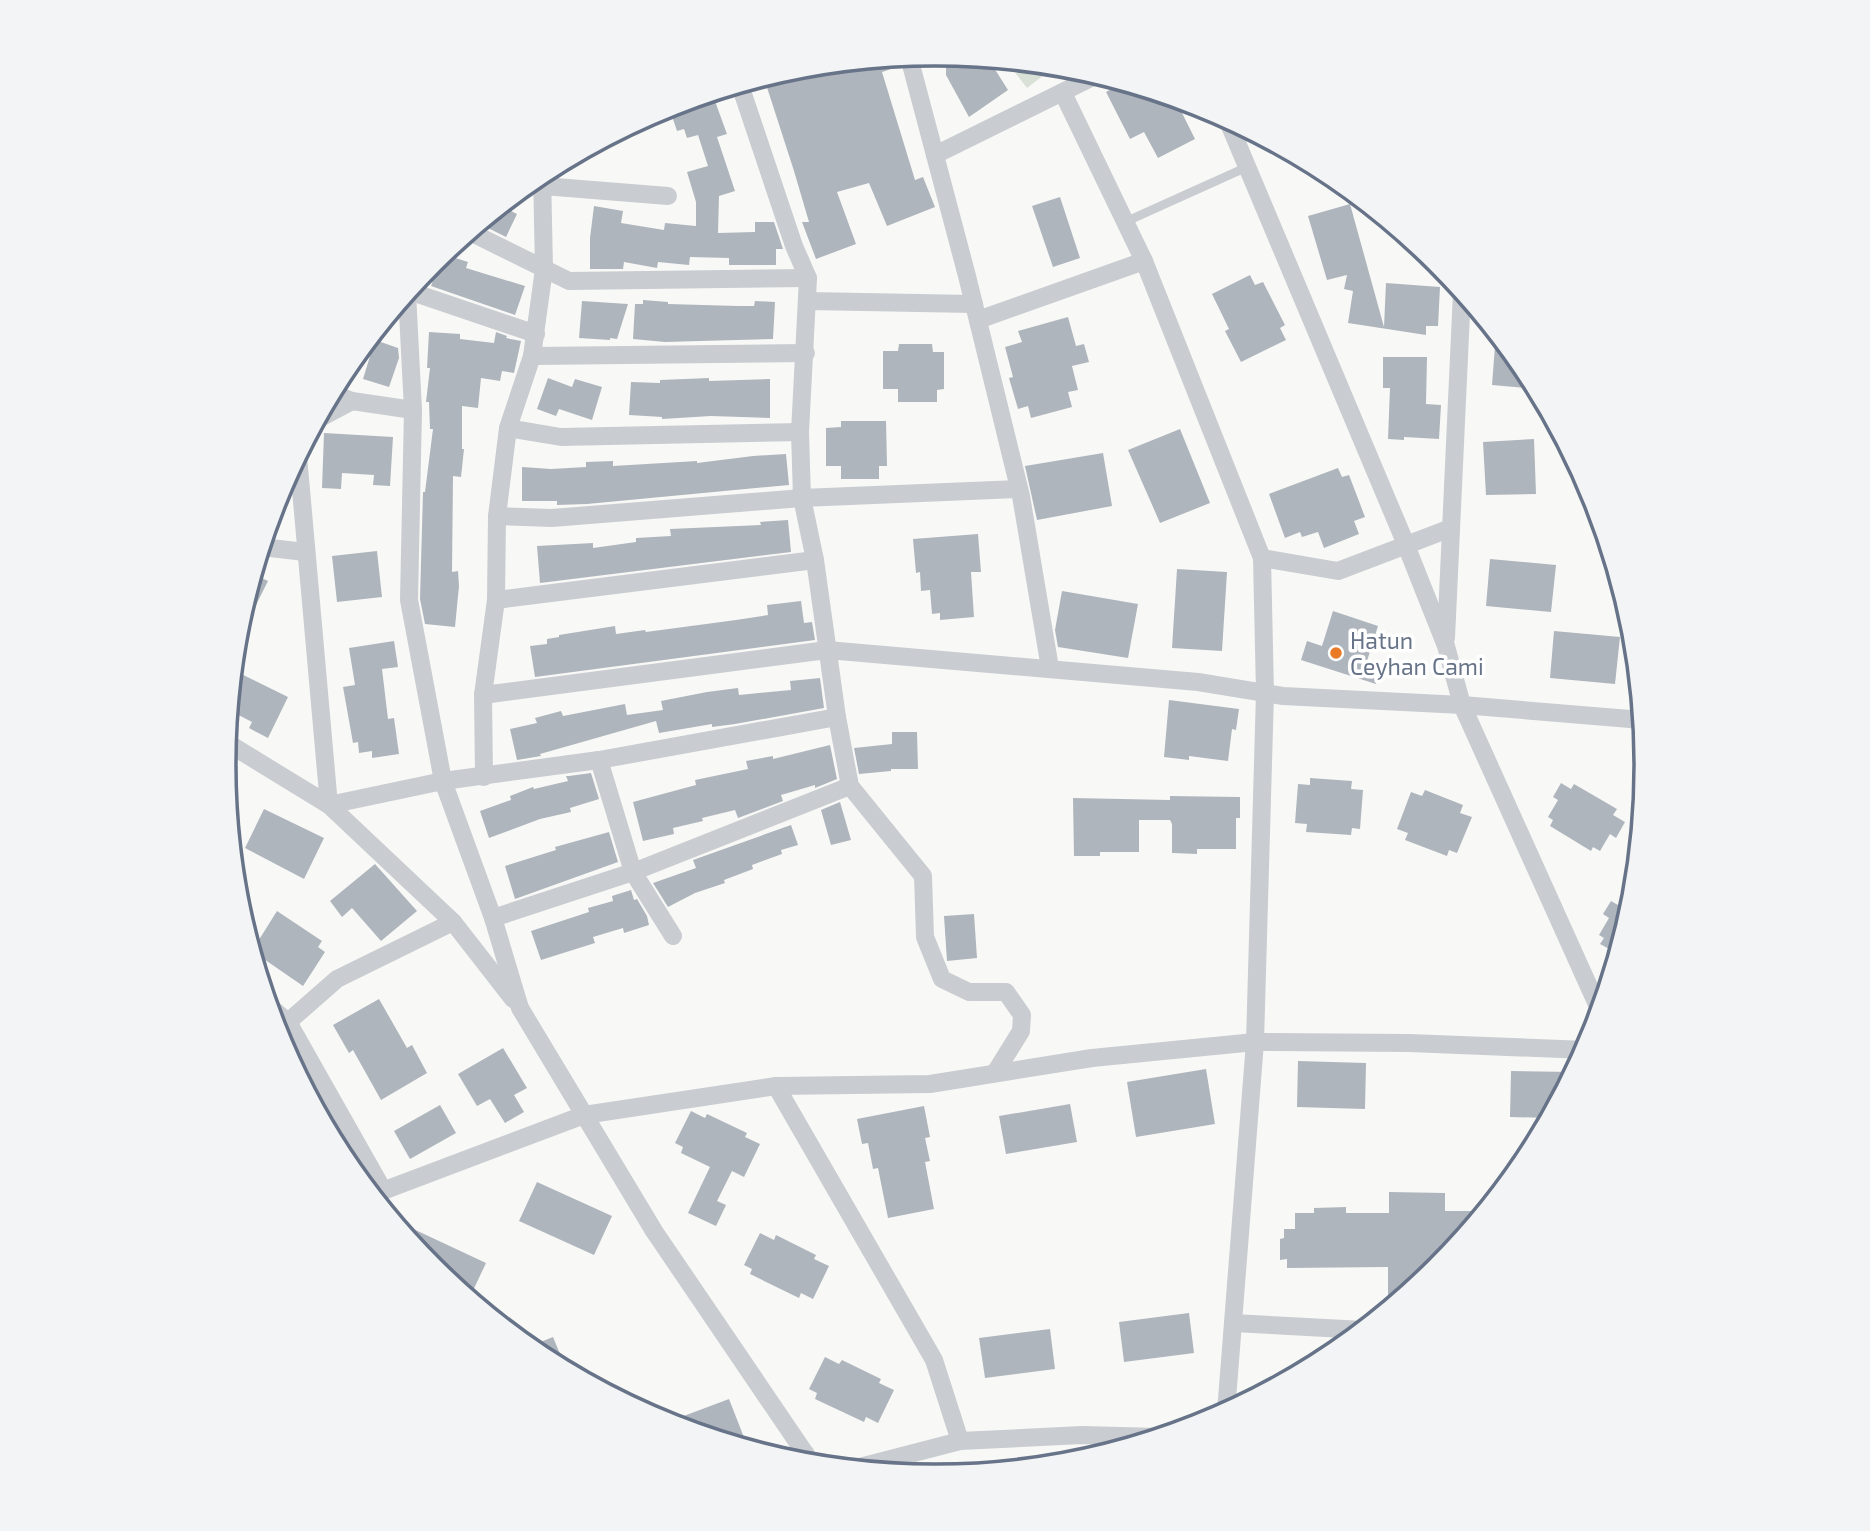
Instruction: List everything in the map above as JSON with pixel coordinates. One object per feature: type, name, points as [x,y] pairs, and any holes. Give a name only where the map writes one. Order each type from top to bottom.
[{"type":"street","points":[[912,67],[1019,489],[1050,668]]},
{"type":"street","points":[[935,155],[1083,83]]},
{"type":"street","points":[[1063,93],[1144,261],[1262,558],[1265,693],[1255,1042],[1227,1400]]},
{"type":"street","points":[[743,94],[794,246],[808,278],[800,432],[802,498],[815,560],[837,717],[850,786],[923,876],[925,937],[942,979],[969,992],[1006,992],[1022,1015],[1021,1031],[995,1073]]},
{"type":"street","points":[[1233,134],[1406,545],[1446,646],[1462,705],[1594,998]]},
{"type":"street","points":[[551,182],[668,196]]},
{"type":"street","points":[[484,776],[483,695],[496,600],[497,516],[508,428],[532,356],[544,270],[539,190]]},
{"type":"street","points":[[478,236],[569,281],[808,278]]},
{"type":"street","points":[[808,302],[976,312],[1144,261]]},
{"type":"street","points":[[418,295],[536,334]]},
{"type":"street","points":[[1446,646],[1461,305]]},
{"type":"street","points":[[409,306],[413,410],[409,600],[443,781],[493,918],[520,1008]]},
{"type":"street","points":[[532,356],[806,354]]},
{"type":"street","points":[[342,397],[352,401],[413,410]]},
{"type":"street","points":[[333,411],[352,401]]},
{"type":"street","points":[[508,428],[561,437],[800,432]]},
{"type":"street","points":[[299,475],[329,805]]},
{"type":"street","points":[[497,516],[552,518],[802,498],[1019,489]]},
{"type":"street","points":[[1262,558],[1338,571],[1451,528]]},
{"type":"street","points":[[271,548],[305,552]]},
{"type":"street","points":[[496,600],[815,560]]},
{"type":"street","points":[[483,695],[827,650],[1198,682],[1283,696],[1462,705],[1633,719]]},
{"type":"street","points":[[329,805],[443,781],[599,760],[837,717]]},
{"type":"street","points":[[236,748],[329,805],[453,922],[520,1008],[654,1231],[804,1452]]},
{"type":"street","points":[[599,760],[633,872],[673,936]]},
{"type":"street","points":[[493,918],[633,872],[850,786]]},
{"type":"street","points":[[288,1022],[337,979],[453,922]]},
{"type":"street","points":[[283,1018],[288,1022],[370,1176]]},
{"type":"street","points":[[380,1191],[584,1115],[776,1086],[930,1084],[1092,1058],[1255,1042],[1409,1042],[1574,1049]]},
{"type":"street","points":[[776,1086],[934,1360],[960,1441]]},
{"type":"street","points":[[1233,1323],[1348,1329]]},
{"type":"street","points":[[879,1462],[960,1441],[1130,1437]]},
{"type":"lane","points":[[1125,222],[1247,167]]},
{"type":"shaded area","points":[[1014,71],[1044,75],[1027,88]]},
{"type":"building","points":[[946,66],[995,69],[1008,90],[969,117],[946,75]]},
{"type":"building","points":[[895,68],[882,72],[915,180],[923,177],[935,207],[887,226],[869,183],[837,192],[856,244],[816,259],[802,222],[809,222],[767,87],[844,72]]},
{"type":"building","points":[[1116,90],[1182,112],[1195,139],[1158,158],[1144,132],[1130,139],[1106,92]]},
{"type":"building","points":[[715,102],[727,134],[717,137],[735,191],[719,196],[718,233],[755,232],[755,222],[774,222],[783,249],[776,249],[776,265],[729,265],[729,258],[690,257],[689,265],[658,262],[657,268],[624,262],[623,269],[590,269],[594,206],[623,211],[621,223],[664,230],[665,223],[696,226],[696,202],[687,172],[708,166],[698,135],[687,138],[684,129],[677,131],[673,118]]},
{"type":"building","points":[[1060,197],[1080,258],[1053,267],[1032,206]]},
{"type":"building","points":[[1350,204],[1384,327],[1386,283],[1440,287],[1438,326],[1426,326],[1426,335],[1348,323],[1353,291],[1344,289],[1347,275],[1327,280],[1308,216]]},
{"type":"building","points":[[510,210],[517,214],[506,237],[488,228]]},
{"type":"building","points":[[455,258],[468,262],[466,268],[525,286],[515,315],[431,286],[434,279]]},
{"type":"building","points":[[1250,275],[1255,285],[1263,282],[1285,325],[1280,328],[1286,340],[1241,362],[1225,331],[1229,329],[1212,294]]},
{"type":"building","points":[[643,300],[668,304],[738,306],[754,306],[755,301],[775,302],[773,339],[665,342],[633,339],[635,304],[643,304]]},
{"type":"building","points":[[582,301],[628,304],[617,339],[579,338]]},
{"type":"building","points":[[1068,317],[1076,346],[1084,344],[1089,362],[1072,366],[1078,390],[1068,392],[1072,407],[1031,418],[1028,406],[1018,409],[1009,378],[1013,377],[1005,347],[1022,342],[1018,331]]},
{"type":"building","points":[[429,332],[460,334],[460,339],[494,343],[496,332],[507,336],[506,338],[521,341],[514,373],[502,371],[500,381],[481,378],[478,408],[462,406],[464,449],[461,477],[453,476],[452,572],[458,571],[459,586],[455,627],[425,624],[420,599],[423,492],[433,429],[430,429],[429,402],[426,402],[430,368],[427,368]]},
{"type":"building","points":[[379,341],[398,348],[399,358],[389,387],[363,379],[371,353]]},
{"type":"building","points":[[899,344],[932,344],[933,352],[944,352],[944,389],[937,390],[937,402],[898,402],[898,389],[883,389],[883,351],[898,351]]},
{"type":"building","points":[[1495,347],[1523,388],[1492,385]]},
{"type":"building","points":[[1383,357],[1427,357],[1426,404],[1441,405],[1439,439],[1388,439],[1390,388],[1383,388]]},
{"type":"building","points":[[548,378],[572,387],[575,379],[602,387],[592,420],[559,409],[556,416],[537,409]]},
{"type":"building","points":[[709,378],[709,381],[770,379],[770,418],[711,416],[662,419],[629,415],[631,382],[660,383],[660,380]]},
{"type":"building","points":[[841,421],[886,421],[887,466],[879,466],[879,479],[841,479],[841,466],[826,466],[826,428],[841,427]]},
{"type":"building","points":[[1180,429],[1210,503],[1160,523],[1128,450]]},
{"type":"building","points":[[324,433],[393,437],[390,486],[373,485],[374,475],[342,473],[341,489],[322,488]]},
{"type":"building","points":[[1534,439],[1536,494],[1486,495],[1483,442]]},
{"type":"building","points":[[1103,453],[1112,506],[1037,520],[1025,466]]},
{"type":"building","points":[[786,454],[789,485],[587,504],[557,505],[557,501],[522,501],[522,467],[586,467],[586,462],[613,461],[613,466],[697,463]]},
{"type":"building","points":[[1338,468],[1342,477],[1349,475],[1365,517],[1354,521],[1359,534],[1324,548],[1318,532],[1302,537],[1300,532],[1285,538],[1269,494]]},
{"type":"building","points":[[788,520],[791,552],[540,583],[537,546],[593,543],[593,548],[636,542],[636,538],[671,536],[670,529],[761,525],[760,522]]},
{"type":"building","points":[[978,534],[981,572],[971,572],[974,617],[940,620],[940,613],[932,614],[930,590],[921,591],[920,572],[916,573],[913,539]]},
{"type":"building","points":[[377,551],[382,597],[337,602],[332,556]]},
{"type":"building","points":[[1490,559],[1556,565],[1551,612],[1486,606]]},
{"type":"building","points":[[1177,569],[1227,572],[1222,651],[1172,648]]},
{"type":"building","points":[[262,578],[268,581],[254,609]]},
{"type":"building","points":[[1062,591],[1138,604],[1128,658],[1058,647],[1055,630]]},
{"type":"building","points":[[801,601],[804,623],[812,622],[815,640],[535,677],[530,646],[547,644],[547,639],[559,635],[615,626],[616,634],[646,632],[736,620],[768,615],[767,605]]},
{"type":"building","name":"Hatun Ceyhan Cami","points":[[1333,611],[1378,626],[1367,661],[1382,666],[1376,684],[1301,660],[1307,641],[1322,646]]},
{"type":"building","points":[[1554,631],[1620,637],[1615,684],[1550,678]]},
{"type":"building","points":[[394,641],[398,667],[382,669],[388,719],[394,718],[399,754],[372,758],[372,751],[359,753],[358,742],[353,743],[343,687],[355,685],[349,648]]},
{"type":"building","points":[[242,674],[288,697],[268,738],[249,728],[252,722],[238,714]]},
{"type":"building","points":[[820,678],[824,708],[735,724],[712,727],[712,724],[659,733],[656,721],[540,754],[541,756],[517,760],[510,729],[537,723],[535,718],[561,711],[563,716],[625,704],[627,715],[663,710],[661,701],[707,692],[738,688],[739,695],[791,690],[790,681]]},
{"type":"building","points":[[1169,700],[1239,709],[1236,730],[1232,729],[1228,761],[1189,756],[1189,760],[1164,757]]},
{"type":"building","points":[[892,732],[917,732],[918,769],[891,769],[859,774],[854,748],[892,744]]},
{"type":"building","points":[[830,745],[837,779],[815,788],[815,785],[781,795],[783,801],[738,818],[735,810],[673,828],[674,834],[643,841],[633,802],[696,785],[695,780],[748,769],[746,761],[773,756],[773,759]]},
{"type":"building","points":[[591,773],[599,799],[570,808],[571,812],[540,819],[489,838],[480,811],[511,800],[510,796],[533,787],[534,789],[568,781],[566,776]]},
{"type":"building","points":[[1310,778],[1352,781],[1351,789],[1363,790],[1360,829],[1352,828],[1351,835],[1306,832],[1307,824],[1295,823],[1298,784],[1310,785]]},
{"type":"building","points":[[1561,783],[1571,789],[1574,784],[1617,809],[1613,815],[1625,822],[1616,838],[1610,834],[1600,851],[1593,847],[1591,851],[1550,826],[1553,820],[1548,817],[1558,800],[1553,797]]},
{"type":"building","points":[[1425,790],[1463,805],[1460,813],[1472,817],[1457,853],[1449,850],[1447,856],[1405,840],[1408,833],[1397,829],[1411,792],[1422,796]]},
{"type":"building","points":[[1170,796],[1240,797],[1240,818],[1236,818],[1236,849],[1197,849],[1197,854],[1172,853],[1170,820],[1139,820],[1139,852],[1100,852],[1100,856],[1074,856],[1073,798],[1170,800]]},
{"type":"building","points":[[840,802],[851,840],[831,845],[821,810]]},
{"type":"building","points":[[264,809],[324,838],[304,879],[245,848]]},
{"type":"building","points":[[791,825],[798,845],[781,850],[782,854],[752,865],[753,869],[724,880],[725,883],[695,893],[668,907],[653,883],[696,868],[693,860]]},
{"type":"building","points":[[609,832],[618,862],[515,899],[505,866],[556,850],[555,847]]},
{"type":"building","points":[[375,864],[417,911],[381,941],[352,908],[342,917],[330,901]]},
{"type":"building","points":[[631,890],[634,900],[637,899],[647,916],[649,925],[624,933],[623,928],[593,937],[595,943],[541,960],[531,931],[589,912],[588,908],[613,901],[612,896]]},
{"type":"building","points":[[1611,901],[1620,906],[1609,949],[1600,944],[1604,938],[1599,935],[1609,918],[1603,914]]},
{"type":"building","points":[[277,911],[322,941],[318,947],[325,952],[303,986],[264,959],[259,940]]},
{"type":"building","points":[[974,914],[977,958],[947,961],[944,916]]},
{"type":"building","points":[[379,999],[407,1048],[412,1045],[427,1073],[381,1100],[353,1050],[349,1053],[333,1025]]},
{"type":"building","points":[[503,1048],[527,1088],[514,1095],[524,1112],[505,1123],[490,1099],[477,1106],[458,1074]]},
{"type":"building","points":[[1298,1061],[1366,1063],[1365,1109],[1297,1107]]},
{"type":"building","points":[[1206,1069],[1215,1124],[1136,1137],[1127,1082]]},
{"type":"building","points":[[1511,1071],[1563,1072],[1538,1118],[1510,1117]]},
{"type":"building","points":[[1070,1104],[1077,1142],[1006,1154],[999,1116]]},
{"type":"building","points":[[440,1105],[456,1133],[410,1159],[394,1131]]},
{"type":"building","points":[[924,1106],[930,1137],[925,1138],[930,1161],[925,1162],[934,1209],[888,1218],[878,1168],[873,1169],[868,1143],[862,1144],[857,1119]]},
{"type":"building","points":[[691,1111],[705,1118],[707,1114],[747,1133],[745,1137],[760,1144],[744,1177],[732,1171],[717,1201],[726,1205],[716,1226],[688,1213],[710,1167],[681,1153],[683,1147],[675,1143]]},
{"type":"building","points":[[537,1182],[612,1216],[594,1255],[519,1221]]},
{"type":"building","points":[[1389,1192],[1445,1193],[1445,1211],[1473,1211],[1429,1260],[1388,1298],[1388,1267],[1287,1268],[1287,1259],[1280,1260],[1280,1239],[1284,1238],[1284,1229],[1295,1229],[1295,1213],[1314,1213],[1314,1208],[1346,1207],[1346,1213],[1389,1213]]},
{"type":"building","points":[[411,1228],[486,1263],[473,1290]]},
{"type":"building","points":[[760,1233],[774,1240],[776,1235],[816,1255],[814,1259],[829,1266],[813,1299],[801,1293],[799,1298],[750,1274],[752,1269],[744,1265]]},
{"type":"building","points":[[1189,1313],[1194,1353],[1124,1362],[1119,1322]]},
{"type":"building","points":[[1050,1329],[1055,1369],[985,1378],[979,1338]]},
{"type":"building","points":[[553,1337],[561,1356],[547,1347],[540,1342]]},
{"type":"building","points":[[825,1357],[839,1364],[842,1360],[881,1379],[879,1383],[894,1390],[878,1423],[866,1417],[864,1422],[815,1399],[817,1393],[809,1389]]},
{"type":"building","points":[[729,1399],[744,1438],[710,1427],[682,1416]]},
{"type":"place","name":"Hatun Ceyhan Cami","points":[[1336,653]]}]
